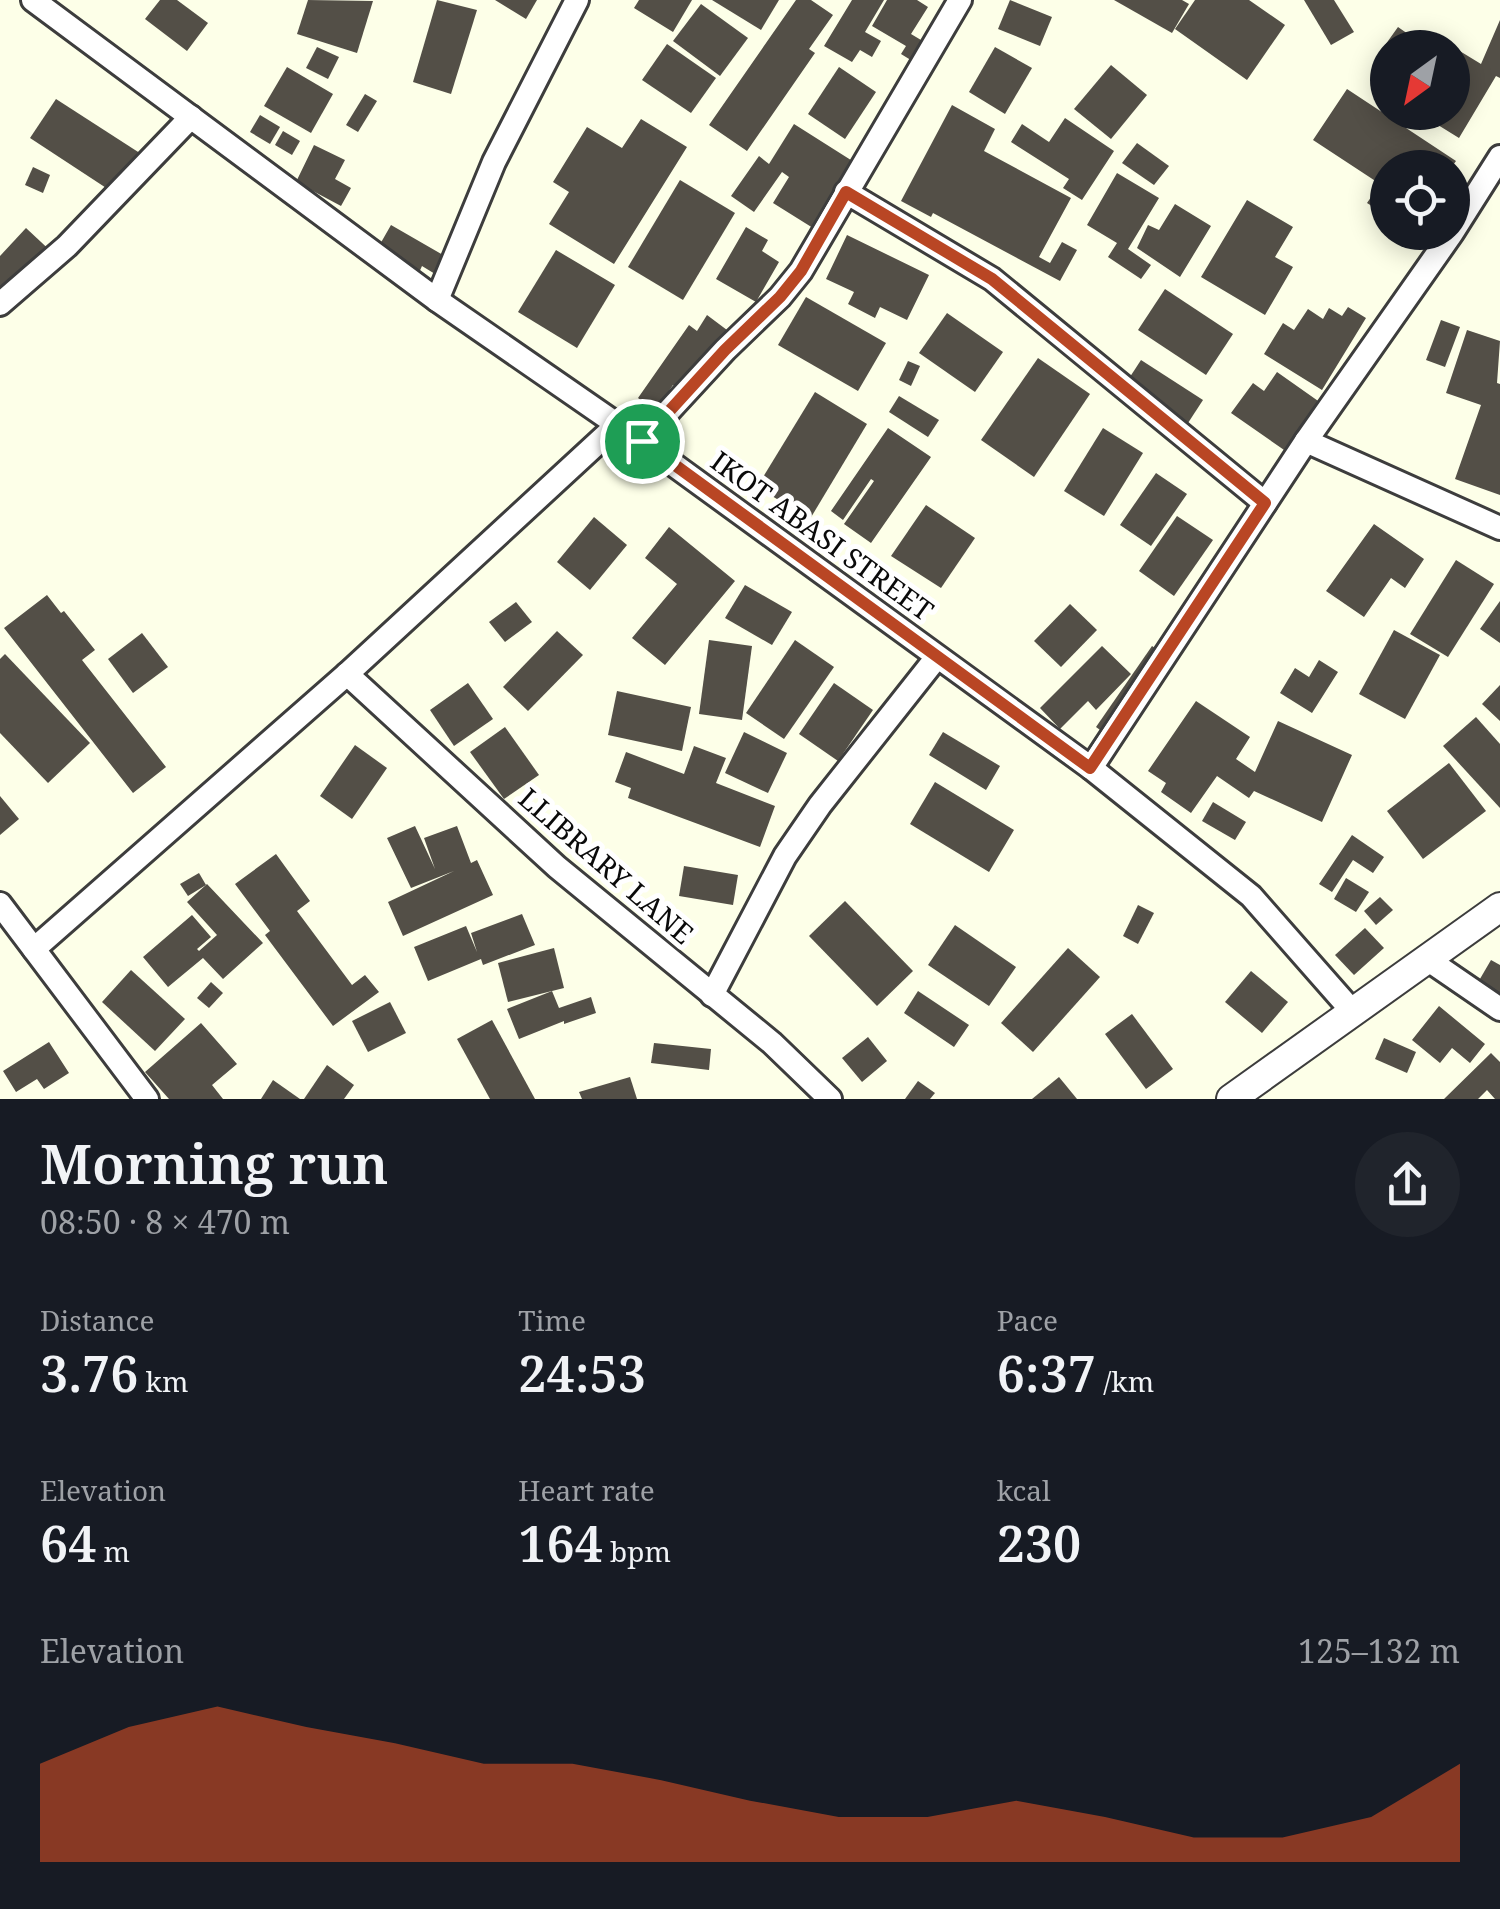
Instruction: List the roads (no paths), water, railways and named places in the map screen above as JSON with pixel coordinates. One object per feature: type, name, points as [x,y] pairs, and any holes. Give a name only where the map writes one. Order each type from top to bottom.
[{"type":"street","name":"IKOT ABASI STREET","points":[[33,0],[437,300],[642,441],[1090,768],[1251,896],[1353,1012]]},
{"type":"street","points":[[437,300],[494,162],[576,0]]},
{"type":"street","points":[[642,441],[801,271],[960,0]]},
{"type":"street","points":[[0,304],[66,246],[191,118]]},
{"type":"street","points":[[1090,768],[1306,440],[1452,233],[1500,157]]},
{"type":"street","points":[[846,192],[992,279],[1265,503]]},
{"type":"street","points":[[34,949],[347,674],[617,424]]},
{"type":"street","points":[[1306,440],[1500,528]]},
{"type":"street","points":[[712,994],[785,856],[937,657]]},
{"type":"street","name":"LLIBRARY LANE","points":[[347,674],[558,868],[772,1043],[830,1099]]},
{"type":"street","points":[[0,904],[147,1099]]},
{"type":"street","points":[[1231,1099],[1500,907]]},
{"type":"street","points":[[1427,959],[1500,1009]]}]
